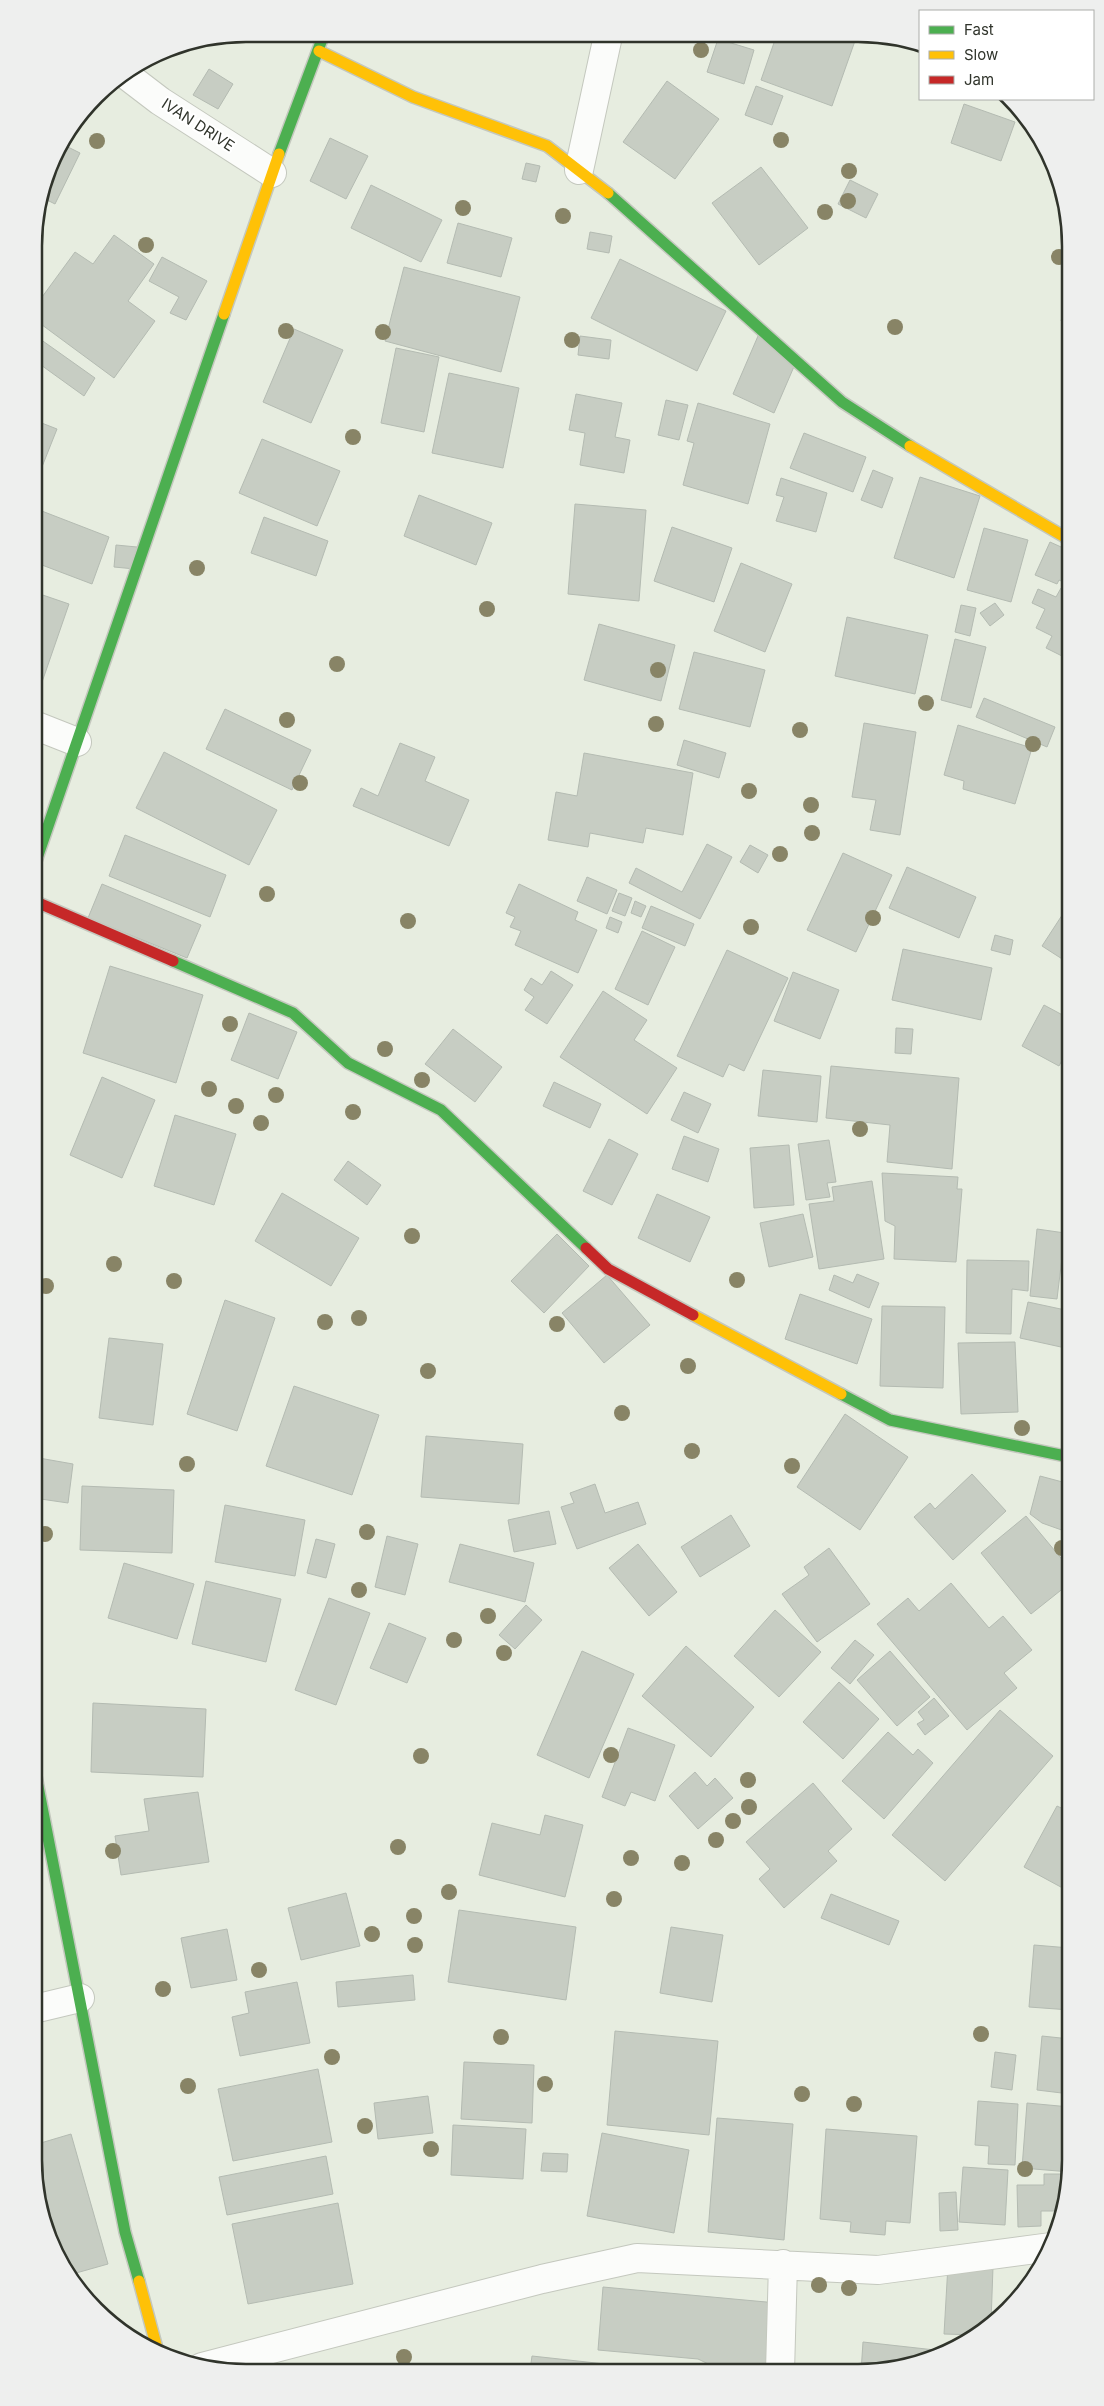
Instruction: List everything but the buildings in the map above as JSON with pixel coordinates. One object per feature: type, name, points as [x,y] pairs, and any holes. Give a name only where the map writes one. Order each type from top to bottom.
[{"type":"street","points":[[42,844],[272,173],[322,42]]},
{"type":"street","points":[[579,170],[607,42]]},
{"type":"street","points":[[319,51],[413,97],[547,146],[618,200],[842,402],[939,464],[1062,535]]},
{"type":"street","name":"IVAN DRIVE","points":[[131,78],[160,101],[272,173]]},
{"type":"street","points":[[42,728],[77,742]]},
{"type":"street","points":[[42,904],[293,1013],[348,1063],[441,1110],[608,1269],[890,1420],[1062,1455]]},
{"type":"street","points":[[42,1806],[125,2232],[155,2342]]},
{"type":"street","points":[[42,2007],[80,1998]]},
{"type":"street","points":[[221,2362],[542,2279],[637,2258],[878,2270],[1041,2248]]},
{"type":"street","points":[[780,2364],[783,2264]]},
{"type":"traffic: fast","points":[[279,154],[321,42]]},
{"type":"traffic: fast","points":[[608,193],[842,402],[910,446]]},
{"type":"traffic: fast","points":[[42,844],[224,314]]},
{"type":"traffic: fast","points":[[173,961],[293,1013],[348,1063],[441,1110],[586,1248]]},
{"type":"traffic: fast","points":[[841,1394],[890,1420],[1062,1455]]},
{"type":"traffic: fast","points":[[42,1807],[125,2232],[139,2281]]},
{"type":"traffic: slow","points":[[319,51],[413,97],[547,146],[608,193]]},
{"type":"traffic: slow","points":[[224,314],[279,154]]},
{"type":"traffic: slow","points":[[910,446],[1062,535]]},
{"type":"traffic: slow","points":[[693,1315],[841,1394]]},
{"type":"traffic: slow","points":[[139,2281],[155,2342]]},
{"type":"traffic: jam","points":[[42,904],[173,961]]},
{"type":"traffic: jam","points":[[586,1248],[608,1269],[693,1315]]}]
